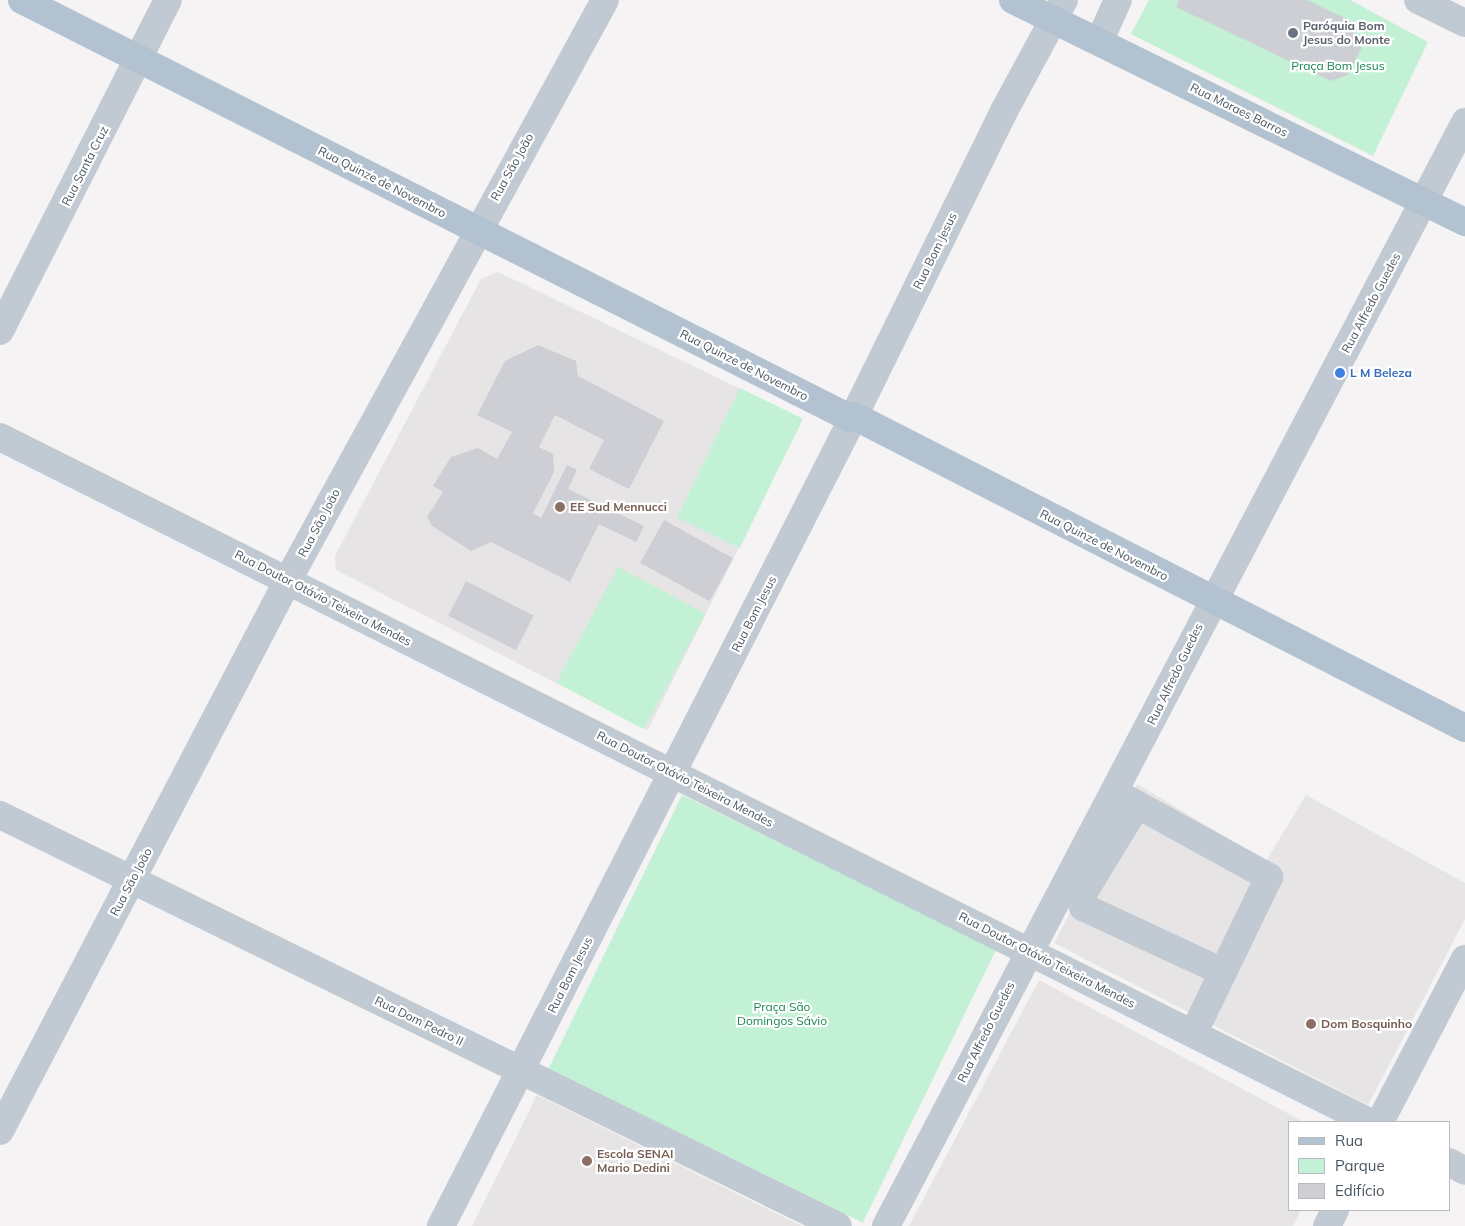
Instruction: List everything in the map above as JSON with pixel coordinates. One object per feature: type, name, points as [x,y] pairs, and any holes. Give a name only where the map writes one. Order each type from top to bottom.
[{"type":"main road","name":"Rua Quinze de Novembro","points":[[22,0],[850,418],[854,416],[1211,600],[1465,728]]},
{"type":"main road","name":"Rua Moraes Barros","points":[[1012,0],[1059,10],[1099,42],[1465,222]]},
{"type":"street","name":"Rua Santa Cruz","points":[[0,331],[168,0]]},
{"type":"street","name":"Rua São João","points":[[0,1131],[288,580],[477,230],[605,0]]},
{"type":"street","points":[[1099,42],[1118,0]]},
{"type":"street","points":[[1418,0],[1465,23]]},
{"type":"street","name":"Rua Bom Jesus","points":[[441,1226],[854,416],[1004,111],[1059,10]]},
{"type":"street","name":"Rua Alfredo Guedes","points":[[886,1226],[1027,950],[1126,799],[1211,600],[1426,202],[1465,122]]},
{"type":"street","name":"Rua Doutor Otávio Teixeira Mendes","points":[[0,437],[1367,1121]]},
{"type":"street","points":[[1193,1034],[1269,877],[1126,799],[1082,895],[1083,907],[1223,972]]},
{"type":"street","name":"Rua Dom Pedro II","points":[[0,815],[131,882],[838,1226]]},
{"type":"street","points":[[1381,1121],[1465,959]]},
{"type":"street","points":[[1450,1163],[1465,1171]]},
{"type":"street","points":[[1327,1226],[1334,1211]]},
{"type":"shaded area","name":"EE Sud Mennucci","points":[[498,272],[803,419],[648,730],[336,570],[335,556],[481,279]]},
{"type":"shaded area","name":"Dom Bosquinho","points":[[1137,784],[1266,861],[1306,795],[1465,883],[1465,919],[1368,1105],[1054,943]]},
{"type":"shaded area","points":[[1039,980],[1302,1121],[1288,1121],[1288,1211],[1300,1211],[1293,1226],[909,1226]]},
{"type":"shaded area","name":"Escola SENAI Mario Dedini","points":[[537,1095],[802,1226],[472,1226]]},
{"type":"green space","name":"Praça Bom Jesus","points":[[1149,0],[1350,0],[1428,42],[1373,156],[1131,34]]},
{"type":"green space","points":[[740,388],[803,419],[740,548],[677,517]]},
{"type":"green space","points":[[618,567],[705,613],[644,729],[556,683]]},
{"type":"green space","name":"Praça São Domingos Sávio","points":[[682,795],[997,948],[863,1223],[548,1069]]},
{"type":"building","name":"Paróquia Bom Jesus do Monte","points":[[1179,0],[1307,0],[1349,20],[1363,45],[1348,75],[1331,81],[1176,7]]},
{"type":"building","points":[[538,345],[576,361],[578,376],[664,421],[629,489],[589,469],[604,440],[555,415],[539,447],[553,454],[554,472],[533,513],[541,518],[567,465],[577,470],[568,489],[644,526],[636,542],[599,524],[570,582],[491,542],[471,551],[432,526],[427,517],[443,492],[433,486],[451,457],[478,448],[497,459],[512,432],[477,415],[505,361]]},
{"type":"building","points":[[664,520],[733,558],[709,601],[640,563]]},
{"type":"building","points":[[466,581],[534,616],[516,650],[448,616]]},
{"type":"place","name":"Paróquia Bom Jesus do Monte","points":[[1293,33]]},
{"type":"place","name":"L M Beleza","points":[[1340,373]]},
{"type":"place","name":"EE Sud Mennucci","points":[[560,507]]},
{"type":"place","name":"Dom Bosquinho","points":[[1311,1024]]},
{"type":"place","name":"Escola SENAI Mario Dedini","points":[[587,1161]]}]
